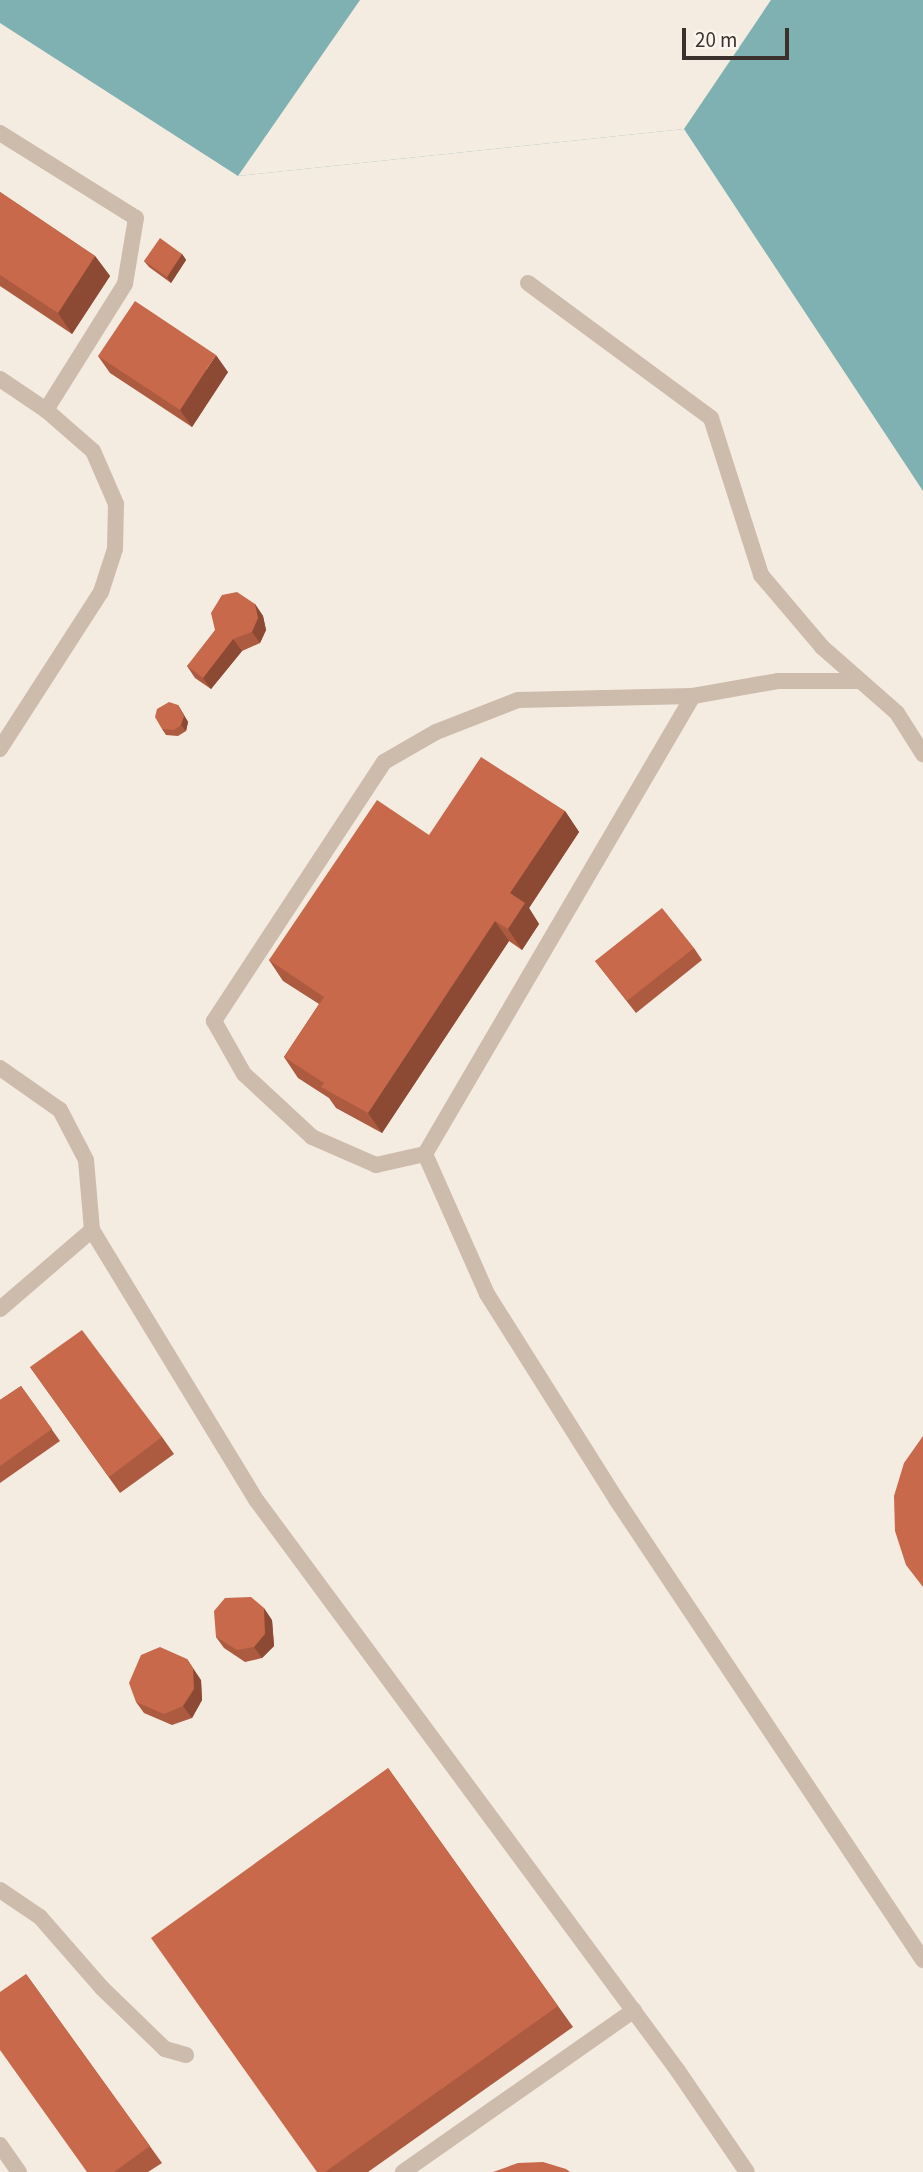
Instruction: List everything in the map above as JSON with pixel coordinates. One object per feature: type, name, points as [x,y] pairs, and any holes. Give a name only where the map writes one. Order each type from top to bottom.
[{"type":"lane","points":[[0,133],[136,218],[125,284],[46,410]]},
{"type":"lane","points":[[528,284],[711,418],[761,575],[822,648],[897,713],[923,754]]},
{"type":"lane","points":[[0,379],[46,410],[93,451],[116,504],[115,549],[101,592],[0,749]]},
{"type":"lane","points":[[693,696],[425,1154],[376,1165],[312,1137],[244,1074],[214,1021],[384,762],[436,732],[518,700],[693,696],[778,681],[860,681]]},
{"type":"lane","points":[[0,1068],[60,1110],[86,1160],[92,1230],[257,1502],[634,2010],[747,2172]]},
{"type":"lane","points":[[425,1154],[487,1294],[616,1499],[923,1960]]},
{"type":"lane","points":[[0,1309],[92,1230]]},
{"type":"lane","points":[[0,1890],[40,1917],[102,1989],[165,2049],[186,2054]]},
{"type":"lane","points":[[403,2172],[634,2010]]},
{"type":"lane","points":[[0,2145],[19,2172]]},
{"type":"water","points":[[0,0],[923,0],[923,491],[684,129],[238,176],[0,23]]},
{"type":"pier","points":[[360,0],[771,0],[684,129],[238,176]]},
{"type":"building","points":[[0,192],[95,256],[58,313],[0,275]]},
{"type":"building","points":[[160,238],[182,254],[167,277],[144,261]]},
{"type":"building","points":[[135,301],[216,355],[180,410],[98,356]]},
{"type":"building","points":[[237,592],[255,604],[258,618],[252,632],[233,639],[203,678],[187,666],[215,630],[211,613],[222,595]]},
{"type":"building","points":[[169,702],[178,705],[184,716],[181,725],[174,730],[162,729],[155,717],[157,709]]},
{"type":"building","points":[[481,757],[565,811],[510,893],[525,903],[508,929],[495,921],[368,1113],[321,1087],[324,1083],[284,1057],[324,997],[269,960],[377,800],[429,835]]},
{"type":"building","points":[[662,908],[694,948],[627,1001],[595,961]]},
{"type":"building","points":[[82,1330],[162,1437],[109,1477],[30,1367]]},
{"type":"building","points":[[21,1386],[52,1429],[0,1466],[0,1400]]},
{"type":"building","points":[[923,1436],[923,1587],[906,1565],[895,1531],[894,1496],[904,1463]]},
{"type":"building","points":[[251,1597],[264,1608],[265,1634],[254,1647],[237,1650],[216,1637],[214,1611],[225,1598]]},
{"type":"building","points":[[160,1647],[187,1659],[193,1668],[194,1689],[183,1706],[164,1714],[136,1702],[129,1683],[141,1655]]},
{"type":"building","points":[[388,1768],[558,2006],[325,2172],[317,2172],[151,1938]]},
{"type":"building","points":[[26,1974],[150,2146],[114,2172],[87,2172],[0,2050],[0,1992]]},
{"type":"building","points":[[543,2162],[570,2172],[493,2172],[518,2163]]}]
